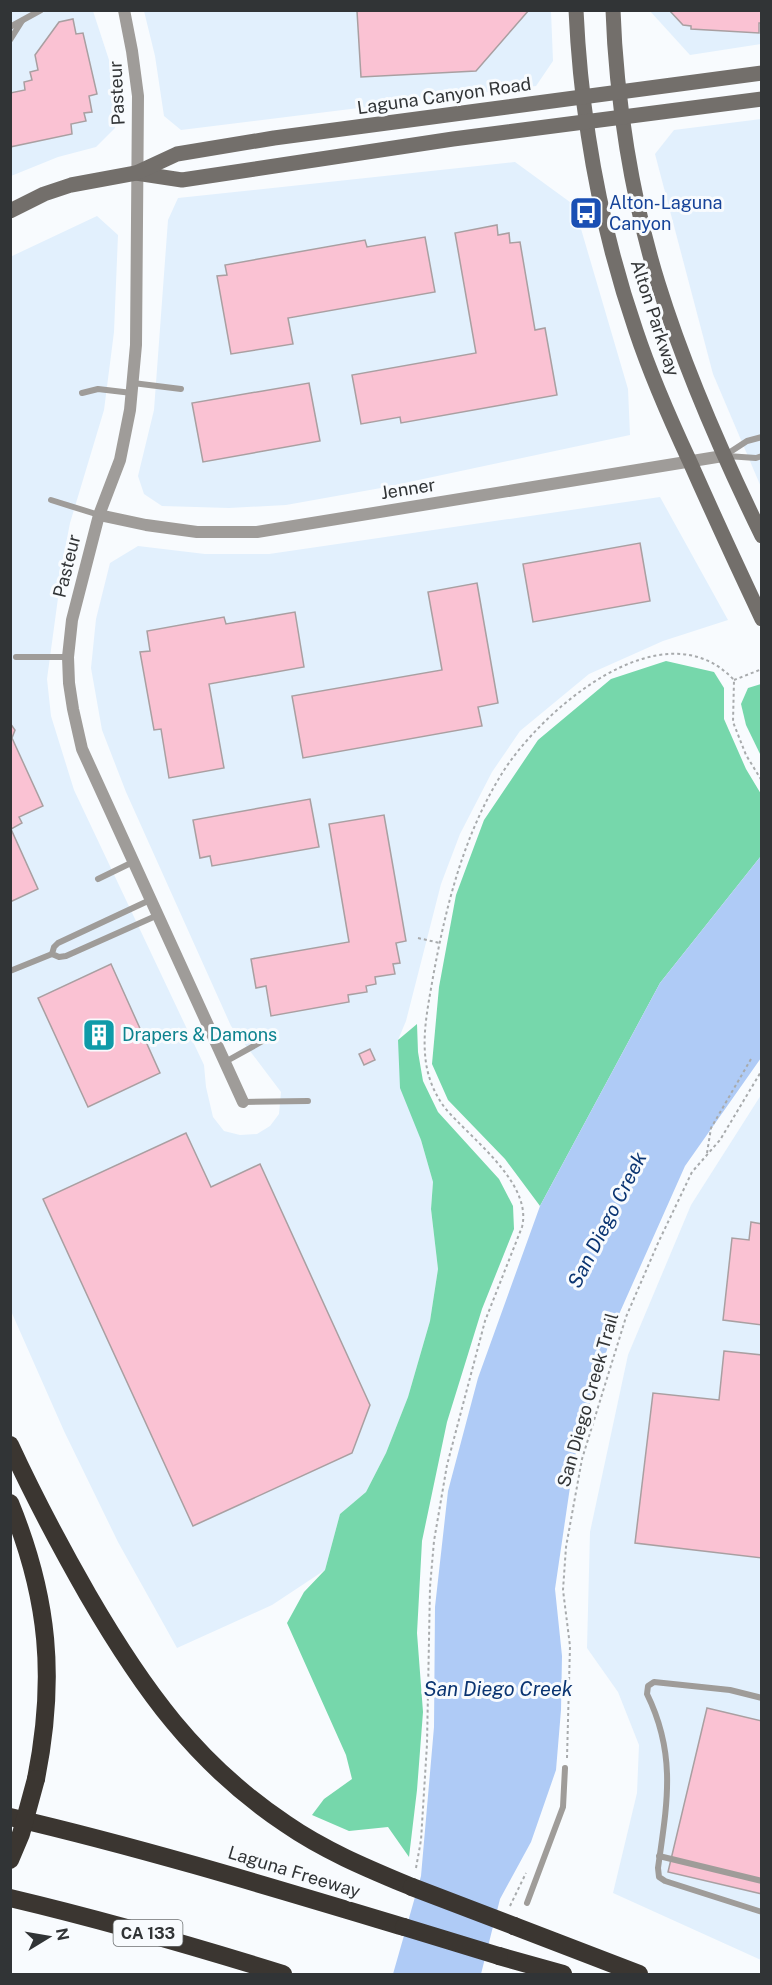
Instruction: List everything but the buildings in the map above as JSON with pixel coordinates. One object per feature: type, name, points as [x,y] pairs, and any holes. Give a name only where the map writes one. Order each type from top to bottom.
[{"type":"highway","points":[[10,1445],[58,1542],[109,1632],[150,1694],[187,1740],[235,1786],[286,1824],[347,1860],[412,1887],[511,1917],[639,1974]]},
{"type":"highway","points":[[10,1503],[28,1551],[41,1601],[46,1633],[47,1713],[36,1779],[21,1834],[10,1860]]},
{"type":"highway","name":"Laguna Freeway","points":[[10,1817],[102,1838],[209,1868],[563,1974]]},
{"type":"highway","name":"CA 133","points":[[10,1898],[85,1916],[283,1974]]},
{"type":"main road","name":"Alton Parkway","points":[[576,10],[588,122],[603,210],[630,315],[666,411],[762,619]]},
{"type":"main road","name":"Alton Parkway","points":[[613,10],[620,92],[636,191],[658,282],[678,342],[723,456],[762,536]]},
{"type":"main road","name":"Laguna Canyon Road","points":[[10,211],[44,194],[71,185],[136,173],[177,154],[274,138],[762,73]]},
{"type":"main road","name":"Laguna Canyon Road","points":[[136,173],[182,180],[453,139],[762,99]]},
{"type":"street","name":"Pasteur","points":[[123,10],[132,51],[138,96],[136,173],[138,250],[133,388],[120,460],[99,515],[72,620],[68,657],[73,709],[82,749],[243,1102]]},
{"type":"street","name":"Jenner","points":[[99,515],[146,525],[197,532],[257,532],[723,456]]},
{"type":"lane","points":[[10,27],[41,10]]},
{"type":"lane","points":[[10,40],[22,21]]},
{"type":"lane","points":[[82,393],[98,389],[181,388]]},
{"type":"lane","points":[[723,456],[747,441],[762,437]]},
{"type":"lane","points":[[723,456],[756,458],[762,456]]},
{"type":"lane","points":[[51,500],[99,515]]},
{"type":"lane","points":[[16,657],[68,657]]},
{"type":"lane","points":[[98,879],[134,862]]},
{"type":"lane","points":[[52,954],[58,943],[151,900]]},
{"type":"lane","points":[[10,971],[52,954],[59,957],[66,956],[158,915]]},
{"type":"lane","points":[[225,1062],[268,1038]]},
{"type":"lane","points":[[243,1102],[308,1101]]},
{"type":"lane","points":[[762,1698],[730,1690],[654,1682],[648,1686],[647,1694],[664,1738],[667,1768],[667,1804],[658,1869],[659,1877],[664,1881],[762,1912]]},
{"type":"lane","points":[[527,1903],[563,1807],[566,1768]]},
{"type":"lane","points":[[660,1856],[762,1881]]},
{"type":"path","points":[[416,1868],[421,1840],[427,1744],[430,1587],[434,1541],[447,1465],[485,1322],[522,1227],[524,1216],[519,1196],[502,1168],[437,1098],[427,1070],[424,1053],[426,1024],[452,887],[477,817],[509,764],[530,738],[565,704],[613,671],[639,659],[676,653],[697,657],[727,672],[734,680],[734,722],[746,754],[762,781]]},
{"type":"path","points":[[734,680],[762,669]]},
{"type":"path","points":[[418,938],[440,943]]},
{"type":"path","points":[[707,1153],[711,1128],[752,1059]]},
{"type":"path","name":"San Diego Creek Trail","points":[[566,1768],[570,1646],[563,1590],[566,1547],[582,1459],[626,1317],[658,1243],[692,1172],[720,1140],[762,1070]]},
{"type":"path","points":[[511,1917],[526,1872]]},
{"type":"shaded area","points":[[11,11],[93,11],[109,60],[115,128],[96,147],[58,157],[11,176]]},
{"type":"shaded area","points":[[144,11],[551,11],[553,61],[536,86],[181,130],[164,116],[155,56]]},
{"type":"shaded area","points":[[650,11],[761,11],[761,44],[690,55]]},
{"type":"shaded area","points":[[761,119],[761,487],[713,374],[655,154],[674,130]]},
{"type":"shaded area","points":[[515,162],[574,205],[628,389],[630,435],[381,488],[286,505],[229,508],[162,506],[144,494],[138,476],[154,410],[168,220],[178,198]]},
{"type":"shaded area","points":[[97,216],[118,235],[114,332],[104,410],[70,523],[64,554],[47,679],[51,716],[74,790],[204,1065],[213,1117],[224,1131],[240,1135],[257,1134],[270,1126],[279,1114],[281,1092],[231,1026],[126,792],[102,730],[91,668],[96,619],[110,563],[138,546],[205,554],[269,554],[660,497],[728,620],[663,641],[589,674],[520,731],[492,772],[460,834],[441,884],[406,1021],[398,1040],[433,1182],[431,1209],[438,1269],[430,1321],[408,1397],[386,1453],[366,1492],[340,1514],[325,1570],[272,1605],[177,1648],[118,1542],[64,1431],[11,1311],[10,257]]},
{"type":"shaded area","points":[[761,1095],[761,1960],[613,1893],[637,1793],[639,1745],[618,1692],[587,1648],[590,1532],[628,1355],[691,1205]]},
{"type":"green space","points":[[666,661],[714,672],[724,688],[724,719],[746,769],[761,794],[761,856],[660,983],[540,1206],[505,1159],[448,1100],[432,1064],[439,987],[456,895],[484,820],[538,740],[611,679]]},
{"type":"green space","points":[[762,684],[761,756],[746,725],[741,704],[748,688]]},
{"type":"green space","points":[[417,1024],[418,1052],[423,1081],[438,1112],[499,1179],[513,1206],[514,1229],[482,1309],[447,1422],[422,1541],[417,1633],[423,1712],[409,1857],[388,1827],[349,1831],[312,1815],[324,1799],[352,1779],[346,1755],[287,1623],[304,1592],[325,1570],[340,1514],[366,1492],[386,1453],[408,1397],[430,1321],[438,1269],[431,1209],[433,1182],[421,1140],[400,1088],[398,1040]]},
{"type":"water","name":"San Diego Creek","points":[[761,856],[761,1058],[685,1166],[616,1321],[574,1460],[555,1589],[562,1656],[561,1710],[556,1770],[531,1842],[500,1899],[481,1974],[393,1974],[421,1876],[434,1727],[435,1607],[448,1491],[478,1378],[540,1206],[660,983]]},
{"type":"place","name":"Alton-Laguna Canyon","points":[[586,213]]},
{"type":"place","name":"Drapers & Damons","points":[[99,1035]]}]
